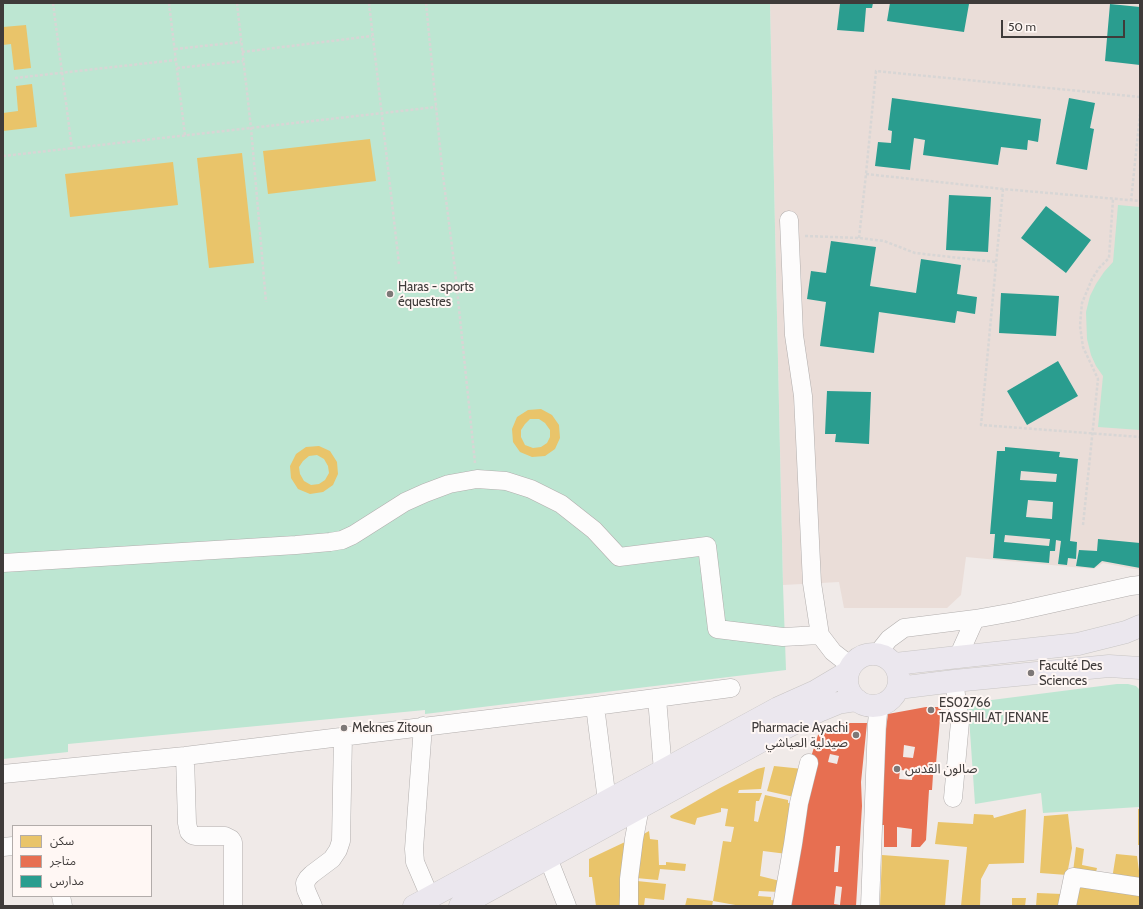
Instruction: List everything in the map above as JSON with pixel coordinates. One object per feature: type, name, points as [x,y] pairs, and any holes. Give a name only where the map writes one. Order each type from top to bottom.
[{"type":"main road","points":[[886,659],[898,672],[898,688],[895,694],[885,703],[879,705],[867,705],[857,700],[848,687],[847,680],[850,669],[856,660],[862,656],[870,654],[886,659],[958,657],[1078,644],[1126,632],[1140,626]]},
{"type":"main road","points":[[898,688],[1108,666],[1140,668]]},
{"type":"main road","points":[[422,902],[778,708],[816,691],[850,669]]},
{"type":"main road","points":[[460,906],[745,749],[821,710],[838,704],[857,700]]},
{"type":"street","points":[[789,228],[794,335],[804,396],[812,583],[820,635],[833,652],[850,669]]},
{"type":"street","points":[[3,563],[330,542],[342,540],[353,535],[405,502],[449,484],[476,479],[506,480],[531,489],[561,504],[594,530],[619,557],[707,546],[717,629],[783,637],[820,635]]},
{"type":"street","points":[[886,659],[889,640],[904,628],[975,619],[1014,612],[1140,585]]},
{"type":"street","points":[[958,657],[975,619]]},
{"type":"street","points":[[953,798],[960,722],[954,681]]},
{"type":"street","points":[[3,774],[185,756],[730,688]]},
{"type":"street","points":[[657,698],[663,771]]},
{"type":"street","points":[[870,906],[879,705]]},
{"type":"street","points":[[595,706],[607,801]]},
{"type":"street","points":[[422,902],[414,849],[423,726]]},
{"type":"street","points":[[313,906],[306,890],[305,883],[312,874],[332,859],[338,850],[341,840],[342,736]]},
{"type":"street","points":[[185,756],[187,823],[189,832],[195,836],[225,836],[231,838],[233,842],[233,906]]},
{"type":"street","points":[[782,906],[793,844],[798,803],[809,762]]},
{"type":"street","points":[[629,906],[629,879],[634,838],[640,807]]},
{"type":"street","points":[[538,838],[548,858],[567,906]]},
{"type":"street","points":[[1067,906],[1073,877],[1140,888]]},
{"type":"path","points":[[53,3],[72,148]]},
{"type":"path","points":[[169,3],[185,136]]},
{"type":"path","points":[[236,3],[251,128],[266,302]]},
{"type":"path","points":[[369,3],[399,264]]},
{"type":"path","points":[[426,3],[476,479]]},
{"type":"path","points":[[242,52],[372,36]]},
{"type":"path","points":[[174,49],[241,42]]},
{"type":"path","points":[[15,78],[176,60]]},
{"type":"path","points":[[177,68],[243,60]]},
{"type":"path","points":[[859,238],[876,72],[1140,97]]},
{"type":"path","points":[[3,156],[436,107]]},
{"type":"path","points":[[1131,201],[1140,114]]},
{"type":"path","points":[[866,174],[1003,189],[1140,201]]},
{"type":"path","points":[[1003,189],[981,425],[1140,437]]},
{"type":"path","points":[[1083,525],[1098,379],[1083,347],[1080,326],[1082,303],[1092,279],[1099,268],[1109,258],[1113,199]]},
{"type":"path","points":[[789,228],[884,241],[915,253],[996,262]]},
{"type":"shaded area","points":[[770,3],[1140,3],[1140,570],[1103,563],[1094,569],[966,557],[961,595],[947,608],[844,608],[839,582],[783,585]]},
{"type":"green space","name":"Haras - sports équestres","points":[[3,3],[770,3],[786,670],[425,714],[425,710],[68,744],[68,752],[3,759]]},
{"type":"green space","points":[[1118,205],[1140,207],[1140,430],[1098,427],[1103,376],[1091,355],[1087,339],[1086,312],[1090,296],[1104,272],[1113,262]]},
{"type":"green space","points":[[1117,684],[1136,686],[1140,690],[1139,807],[1043,813],[1041,793],[975,804],[968,703]]},
{"type":"building: سكن","points":[[26,25],[31,68],[14,70],[11,44],[3,45],[3,27]]},
{"type":"building: سكن","points":[[32,84],[37,127],[3,131],[3,113],[18,111],[16,86]]},
{"type":"building: سكن","points":[[370,139],[376,181],[268,194],[263,151]]},
{"type":"building: سكن","points":[[242,153],[254,263],[209,268],[197,158]]},
{"type":"building: سكن","points":[[173,162],[178,205],[70,217],[65,174]]},
{"type":"building: سكن","points":[[541,409],[552,415],[559,425],[560,438],[555,449],[545,456],[532,457],[520,452],[513,442],[512,429],[517,417],[528,410]],"holes":[[[530,419],[539,419],[545,423],[550,430],[550,437],[547,443],[541,447],[533,448],[525,445],[521,437],[521,430]]]},
{"type":"building: سكن","points":[[319,446],[330,451],[337,462],[338,474],[333,485],[323,492],[310,494],[298,489],[291,478],[290,466],[296,454],[306,447]],"holes":[[[317,455],[324,459],[328,466],[329,473],[325,480],[319,484],[311,485],[304,481],[300,474],[299,467],[303,461],[309,456]]]},
{"type":"building: سكن","points":[[774,766],[803,769],[794,797],[767,791]]},
{"type":"building: سكن","points":[[765,767],[761,789],[739,790],[738,793],[762,793],[759,801],[756,801],[754,821],[758,822],[765,795],[788,800],[788,803],[794,804],[787,854],[763,851],[760,876],[780,881],[779,892],[759,891],[758,896],[771,897],[771,900],[778,901],[777,906],[741,906],[713,901],[723,841],[731,842],[734,827],[725,826],[728,809],[721,808],[721,812],[697,818],[695,825],[671,818],[670,816],[720,788],[757,769]]},
{"type":"building: سكن","points":[[1026,809],[1024,863],[989,864],[981,879],[980,906],[961,906],[967,847],[935,844],[938,822],[973,824],[974,814],[993,815],[994,818]]},
{"type":"building: سكن","points":[[1138,809],[1140,809],[1140,845],[1138,845]]},
{"type":"building: سكن","points":[[1068,814],[1072,848],[1067,875],[1040,873],[1044,816]]},
{"type":"building: سكن","points":[[649,831],[650,839],[658,840],[659,865],[666,865],[666,862],[686,864],[685,871],[660,869],[658,880],[636,878],[642,835]]},
{"type":"building: سكن","points":[[625,842],[619,906],[596,906],[592,877],[589,877],[589,859]]},
{"type":"building: سكن","points":[[1076,847],[1084,849],[1082,865],[1097,868],[1095,876],[1073,872]]},
{"type":"building: سكن","points":[[1116,854],[1137,856],[1140,878],[1112,879]]},
{"type":"building: سكن","points":[[882,855],[949,860],[945,906],[880,906]]},
{"type":"building: سكن","points":[[637,881],[666,884],[664,900],[645,898],[644,906],[636,906]]},
{"type":"building: سكن","points":[[1078,884],[1140,893],[1140,906],[1072,906]]},
{"type":"building: سكن","points":[[1037,893],[1062,894],[1060,906],[1036,906]]},
{"type":"building: سكن","points":[[687,898],[713,901],[712,906],[685,906]]},
{"type":"building: سكن","points":[[1012,898],[1026,898],[1025,906],[1012,906]]},
{"type":"building: متاجر","points":[[926,707],[941,707],[935,775],[933,775],[932,790],[929,790],[926,840],[920,847],[911,847],[912,829],[897,827],[897,847],[884,847],[884,825],[882,825],[884,744],[888,714]],"holes":[[[904,745],[915,747],[913,758],[903,757]],[[900,770],[913,771],[912,780],[899,779]]]},
{"type":"building: متاجر","points":[[843,723],[867,723],[861,782],[862,806],[856,906],[785,906],[811,757],[818,735]],"holes":[[[830,754],[839,756],[837,764],[828,762]],[[836,846],[840,846],[838,872],[834,872]],[[836,886],[842,887],[840,905],[834,904]]]},
{"type":"building: مدارس","points":[[836,3],[873,3],[872,8],[866,8],[864,32],[837,30],[840,4]]},
{"type":"building: مدارس","points":[[890,3],[969,4],[964,32],[887,21]]},
{"type":"building: مدارس","points":[[1110,4],[1140,7],[1140,65],[1105,61]]},
{"type":"building: مدارس","points":[[892,98],[1041,119],[1038,142],[1028,140],[1027,150],[1001,147],[998,165],[923,155],[925,140],[914,138],[910,170],[875,166],[878,142],[891,143],[892,131],[888,130]]},
{"type":"building: مدارس","points":[[1069,98],[1095,103],[1090,128],[1094,129],[1087,170],[1056,164]]},
{"type":"building: مدارس","points":[[949,195],[991,197],[988,252],[946,250]]},
{"type":"building: مدارس","points":[[1046,206],[1091,240],[1066,273],[1021,238]]},
{"type":"building: مدارس","points":[[831,241],[876,247],[870,286],[916,293],[921,259],[961,265],[957,294],[977,297],[975,314],[957,311],[955,323],[879,312],[874,353],[820,346],[826,302],[807,299],[811,271],[826,273]]},
{"type":"building: مدارس","points":[[1001,293],[1059,296],[1056,336],[999,333]]},
{"type":"building: مدارس","points":[[1058,361],[1078,396],[1027,425],[1007,391]]},
{"type":"building: مدارس","points":[[827,391],[871,392],[869,444],[835,442],[836,434],[825,434]]},
{"type":"building: مدارس","points":[[1005,447],[1060,452],[1059,457],[1078,459],[1070,541],[1077,542],[1076,559],[1068,558],[1067,565],[1058,564],[1061,541],[1056,540],[1055,551],[1050,551],[1049,563],[993,558],[995,534],[990,534],[997,451],[1005,451]],"holes":[[[1021,471],[1057,474],[1056,482],[1020,480]],[[1028,500],[1053,502],[1052,519],[1026,517]],[[1005,535],[1050,539],[1049,546],[1004,542]]]},
{"type":"building: مدارس","points":[[1098,539],[1140,543],[1140,568],[1102,561],[1094,568],[1076,566],[1079,550],[1097,551]]},
{"type":"place","name":"Haras - sports équestres","points":[[390,294]]},
{"type":"place","name":"Faculté Des Sciences","points":[[1031,673]]},
{"type":"place","name":"ES02766 TASSHILAT JENANE","points":[[931,710]]},
{"type":"place","name":"Meknes Zitoun","points":[[344,728]]},
{"type":"place","name":"Pharmacie Ayachi صيدلية العياشي","points":[[856,735]]},
{"type":"place","name":"صالون القدس","points":[[897,769]]}]
